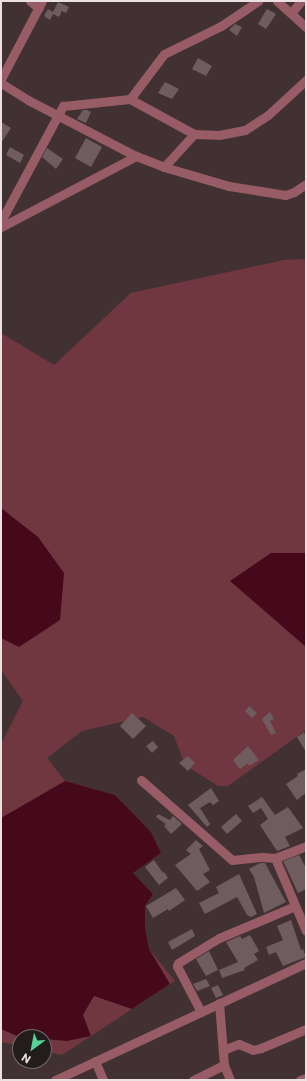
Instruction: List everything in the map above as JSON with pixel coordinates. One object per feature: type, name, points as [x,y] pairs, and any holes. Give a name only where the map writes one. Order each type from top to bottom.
[{"type":"street","points":[[1,79],[40,4],[30,1]]},
{"type":"street","points":[[130,99],[164,54],[221,26],[258,1]]},
{"type":"street","points":[[277,1],[306,27]]},
{"type":"street","points":[[291,13],[300,1]]},
{"type":"street","points":[[1,221],[63,106],[130,99],[194,134],[219,135],[245,130],[268,115],[306,80]]},
{"type":"street","points":[[1,84],[28,100],[59,114],[136,156],[164,167],[229,186],[285,195],[298,190],[306,184]]},
{"type":"street","points":[[164,167],[194,134]]},
{"type":"street","points":[[1,227],[136,156]]},
{"type":"street","points":[[142,780],[228,858],[236,860],[262,857],[275,858],[306,846]]},
{"type":"street","points":[[275,858],[306,931]]},
{"type":"street","points":[[201,1012],[177,966],[178,963],[218,938],[295,906]]},
{"type":"street","points":[[55,1080],[306,963]]},
{"type":"street","points":[[219,1003],[224,1065],[230,1080]]},
{"type":"street","points":[[223,1050],[239,1044],[253,1050],[261,1048],[306,1029]]},
{"type":"street","points":[[95,1061],[103,1080]]},
{"type":"street","points":[[193,1080],[224,1065]]},
{"type":"street","points":[[300,1080],[306,1078]]},
{"type":"shaded area","points":[[306,259],[306,730],[228,786],[218,786],[185,765],[174,736],[143,717],[82,731],[47,758],[65,781],[115,795],[151,832],[161,853],[133,873],[153,894],[145,906],[145,928],[149,949],[175,981],[62,1055],[52,1053],[52,1029],[12,1029],[12,1044],[1,1042],[1,744],[23,701],[1,670],[1,333],[54,365],[131,293],[284,260]]},
{"type":"shaded area","points":[[1,508],[38,537],[64,573],[60,620],[19,647],[1,638]]},
{"type":"shaded area","points":[[271,553],[306,553],[306,647],[230,581]]},
{"type":"shaded area","points":[[65,781],[115,795],[151,832],[161,853],[133,873],[153,894],[145,906],[145,928],[149,949],[170,984],[132,1009],[94,996],[83,1015],[91,1036],[67,1041],[52,1040],[52,1029],[12,1029],[12,1034],[1,1029],[1,818]]},
{"type":"building","points":[[58,2],[69,7],[66,13],[62,11],[59,17],[53,14],[50,20],[44,16],[48,9],[53,12]]},
{"type":"building","points":[[267,9],[276,14],[266,29],[258,24]]},
{"type":"building","points":[[235,24],[242,27],[237,36],[229,30]]},
{"type":"building","points":[[198,58],[212,66],[206,76],[192,69]]},
{"type":"building","points":[[165,82],[179,89],[172,99],[158,93]]},
{"type":"building","points":[[83,110],[91,112],[86,123],[77,119]]},
{"type":"building","points":[[1,122],[11,128],[1,143]]},
{"type":"building","points":[[86,138],[102,147],[91,167],[75,158]]},
{"type":"building","points":[[10,147],[24,155],[20,163],[6,155]]},
{"type":"building","points":[[47,148],[63,159],[56,169],[42,157]]},
{"type":"building","points":[[249,706],[257,713],[252,718],[245,711]]},
{"type":"building","points":[[270,712],[274,719],[270,721],[276,733],[271,735],[262,719]]},
{"type":"building","points":[[132,713],[146,726],[133,739],[120,726]]},
{"type":"building","points":[[304,732],[306,736],[306,752],[297,737]]},
{"type":"building","points":[[153,741],[158,747],[152,753],[146,746]]},
{"type":"building","points":[[248,746],[259,760],[249,766],[248,763],[240,769],[233,760]]},
{"type":"building","points":[[188,756],[195,763],[188,771],[179,763]]},
{"type":"building","points":[[306,769],[306,793],[297,800],[286,784],[298,776],[297,774]]},
{"type":"building","points":[[211,788],[219,801],[213,805],[210,802],[200,808],[210,824],[207,827],[188,805]]},
{"type":"building","points":[[262,797],[275,815],[288,807],[303,828],[285,837],[290,846],[277,851],[260,825],[268,819],[261,808],[253,813],[248,806]]},
{"type":"building","points":[[158,814],[170,820],[173,816],[182,824],[171,834],[164,826],[166,824],[156,817]]},
{"type":"building","points":[[236,814],[242,821],[227,834],[221,827]]},
{"type":"building","points":[[196,840],[203,846],[199,849],[210,870],[203,874],[210,882],[197,891],[175,865],[191,854],[186,850]]},
{"type":"building","points":[[299,855],[306,868],[306,889],[298,893],[283,861]]},
{"type":"building","points":[[154,860],[168,878],[159,885],[145,867]]},
{"type":"building","points":[[260,863],[265,863],[286,902],[264,913],[254,877],[249,869]]},
{"type":"building","points":[[239,874],[257,914],[251,917],[247,915],[237,897],[205,914],[199,903],[219,893],[216,887]]},
{"type":"building","points":[[176,888],[185,900],[169,911],[168,909],[153,918],[146,906]]},
{"type":"building","points":[[291,920],[301,950],[303,949],[306,957],[283,966],[276,952],[269,955],[266,947],[283,940],[277,926]]},
{"type":"building","points":[[192,929],[195,936],[172,950],[168,942]]},
{"type":"building","points":[[250,935],[259,951],[254,954],[258,960],[244,968],[245,970],[222,978],[219,970],[238,962],[226,942],[240,936],[242,939]]},
{"type":"building","points":[[209,951],[218,970],[206,976],[196,959]]},
{"type":"building","points":[[206,979],[210,986],[197,991],[193,984]]},
{"type":"building","points":[[218,985],[223,995],[216,998],[211,988]]}]
